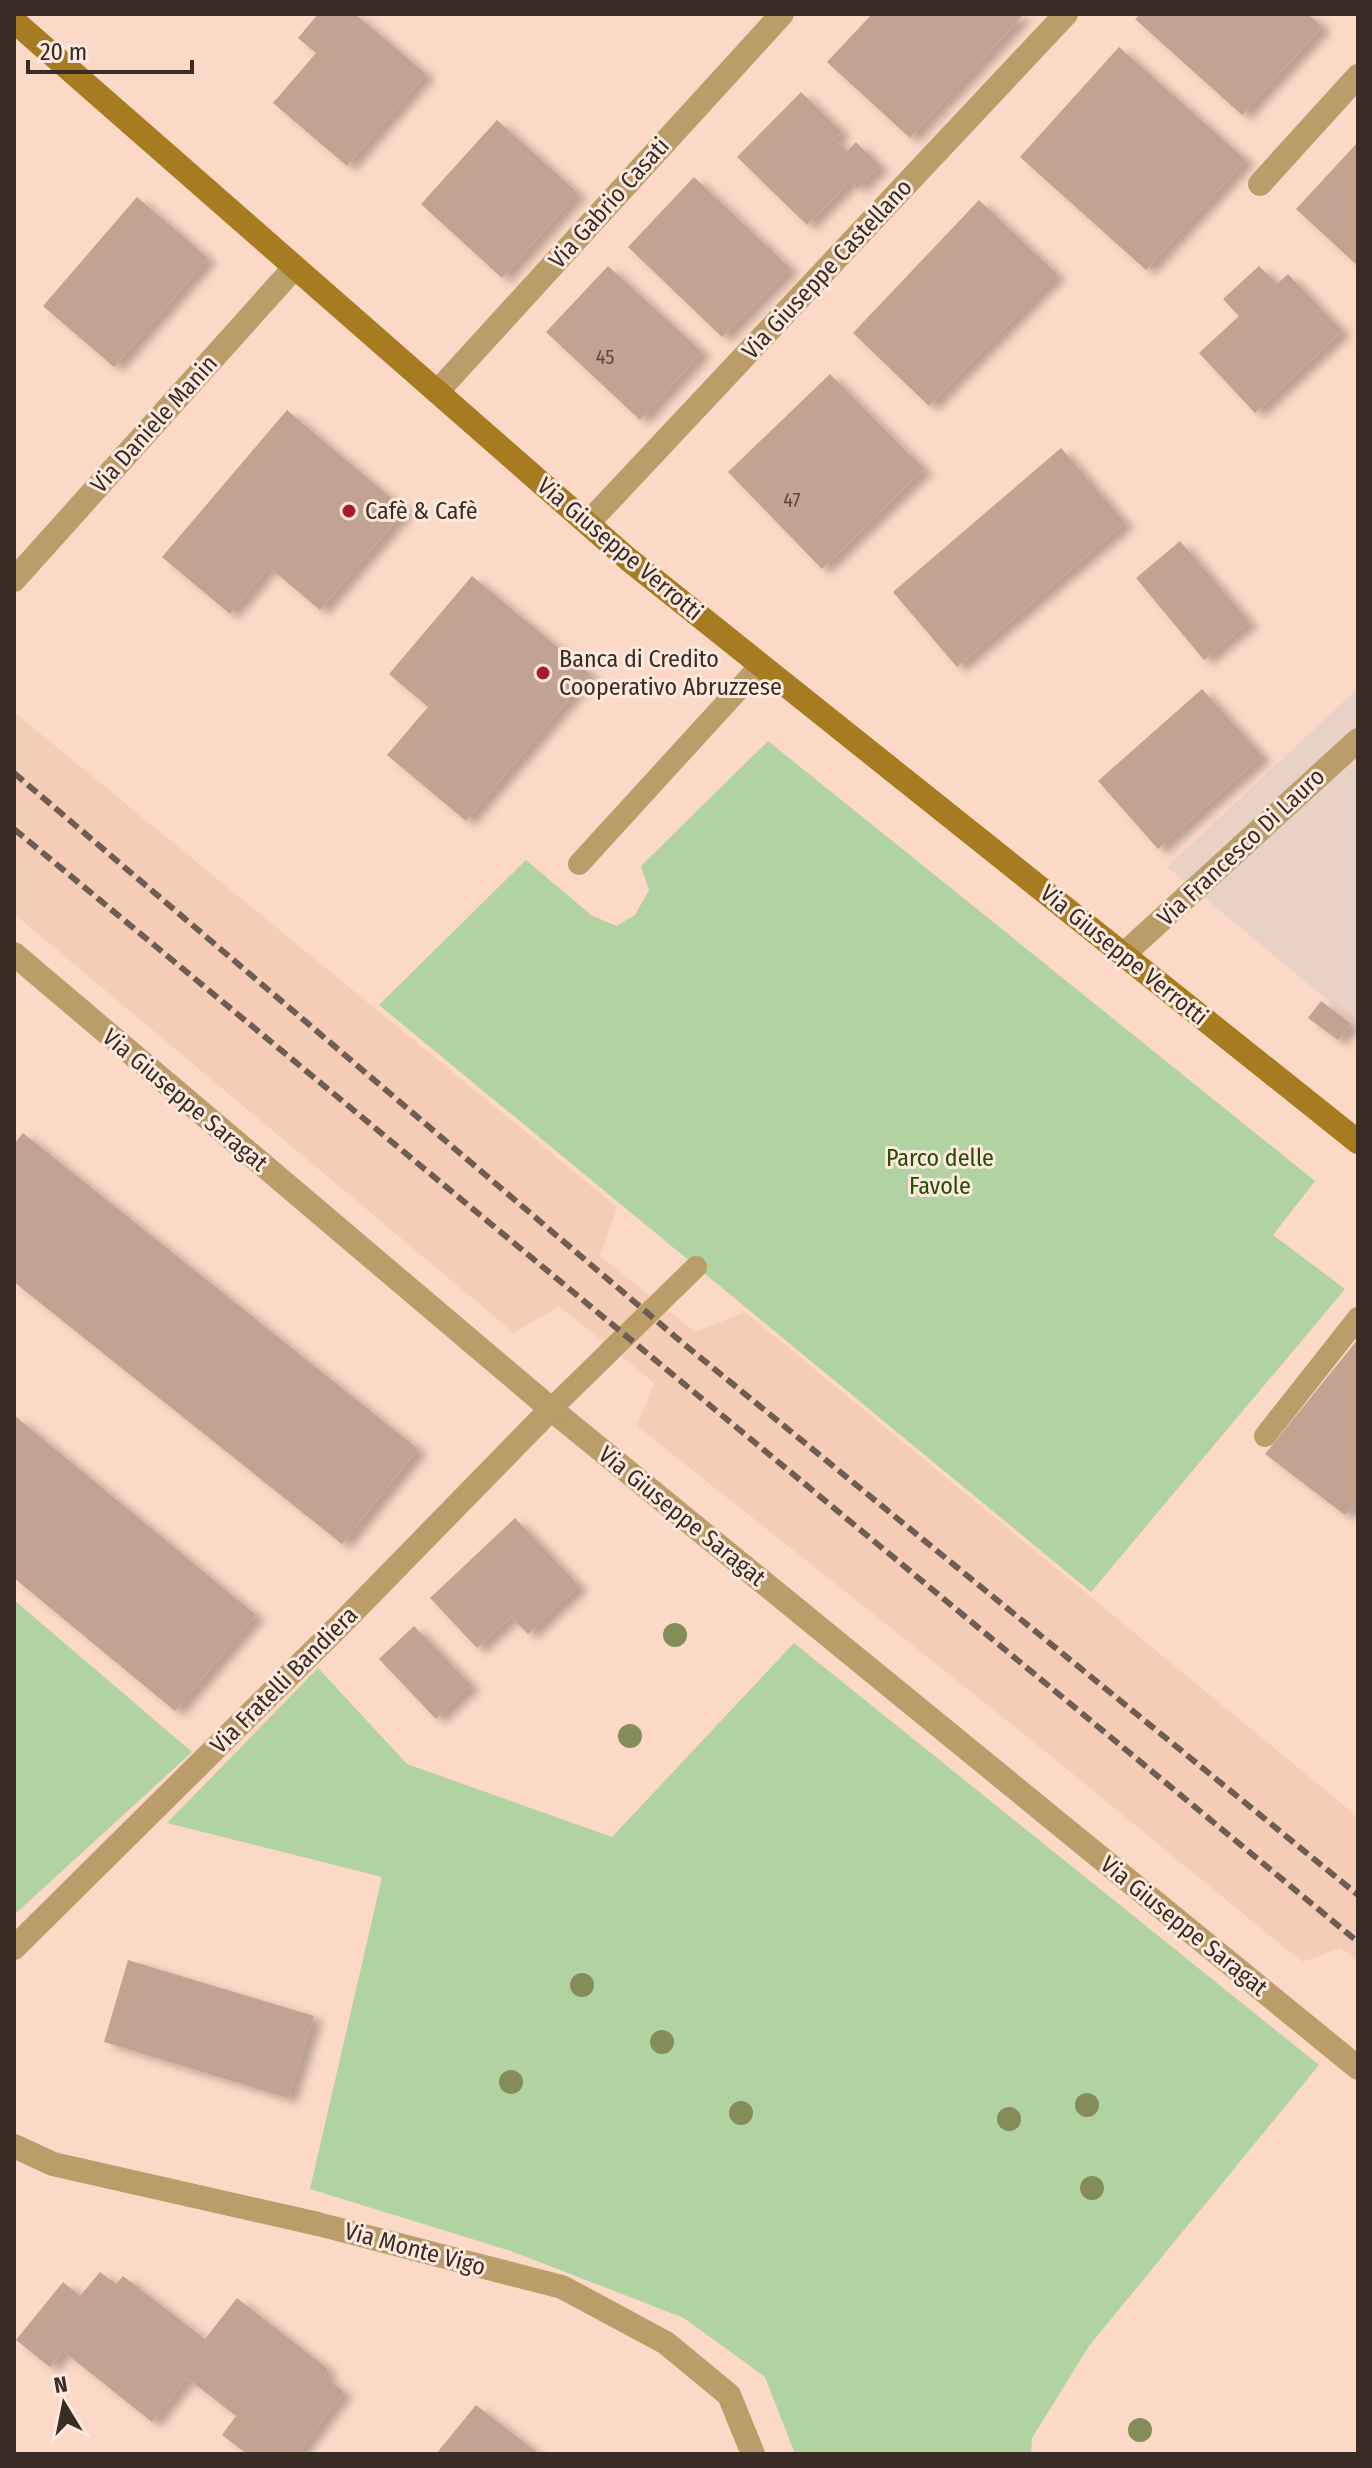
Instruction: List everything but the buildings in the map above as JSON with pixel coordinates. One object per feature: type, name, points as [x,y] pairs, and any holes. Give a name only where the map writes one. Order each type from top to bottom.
[{"type":"street","name":"Via Gabrio Casati","points":[[437,392],[782,14]]},
{"type":"street","name":"Via Giuseppe Castellano","points":[[588,523],[1066,14]]},
{"type":"street","name":"Via Giuseppe Verrotti","points":[[14,21],[588,523],[760,666],[1358,1142]]},
{"type":"street","points":[[1260,184],[1358,76]]},
{"type":"street","name":"Via Daniele Manin","points":[[14,580],[294,268]]},
{"type":"street","name":"Via Francesco Di Lauro","points":[[1124,954],[1358,740]]},
{"type":"street","name":"Via Giuseppe Saragat","points":[[14,954],[551,1409],[1358,2068]]},
{"type":"street","name":"Via Fratelli Bandiera","points":[[14,1948],[341,1624],[551,1409]]},
{"type":"street","name":"Via Monte Vigo","points":[[14,2146],[53,2164],[318,2224],[562,2287],[666,2343],[729,2395],[753,2454]]},
{"type":"lane","points":[[579,864],[760,666]]},
{"type":"lane","points":[[551,1409],[696,1267]]},
{"type":"lane","points":[[1265,1436],[1358,1318]]},
{"type":"shaded area","points":[[1358,688],[1358,1025],[1167,867]]},
{"type":"shaded area","points":[[14,712],[617,1207],[600,1256],[695,1332],[745,1312],[1358,1817],[1358,1962],[1341,1948],[1302,1962],[1019,1730],[637,1426],[654,1383],[559,1306],[514,1333],[14,914]]},
{"type":"green space","name":"Parco delle Favole","points":[[768,741],[1315,1181],[1273,1235],[1345,1289],[1091,1592],[379,1005],[526,860],[591,915],[616,926],[635,915],[649,890],[641,866]]},
{"type":"green space","points":[[14,1600],[192,1752],[14,1915]]},
{"type":"green space","points":[[794,1643],[1319,2065],[1089,2346],[1032,2438],[1031,2454],[795,2454],[765,2377],[684,2318],[511,2251],[310,2189],[382,1877],[167,1823],[318,1668],[407,1764],[612,1837]]},
{"type":"railway","points":[[14,773],[685,1345],[1358,1895]]},
{"type":"railway","points":[[14,829],[1358,1942]]},
{"type":"place","name":"Cafè & Cafè","points":[[349,511]]},
{"type":"place","name":"Banca di Credito Cooperativo Abruzzese","points":[[543,673]]}]
